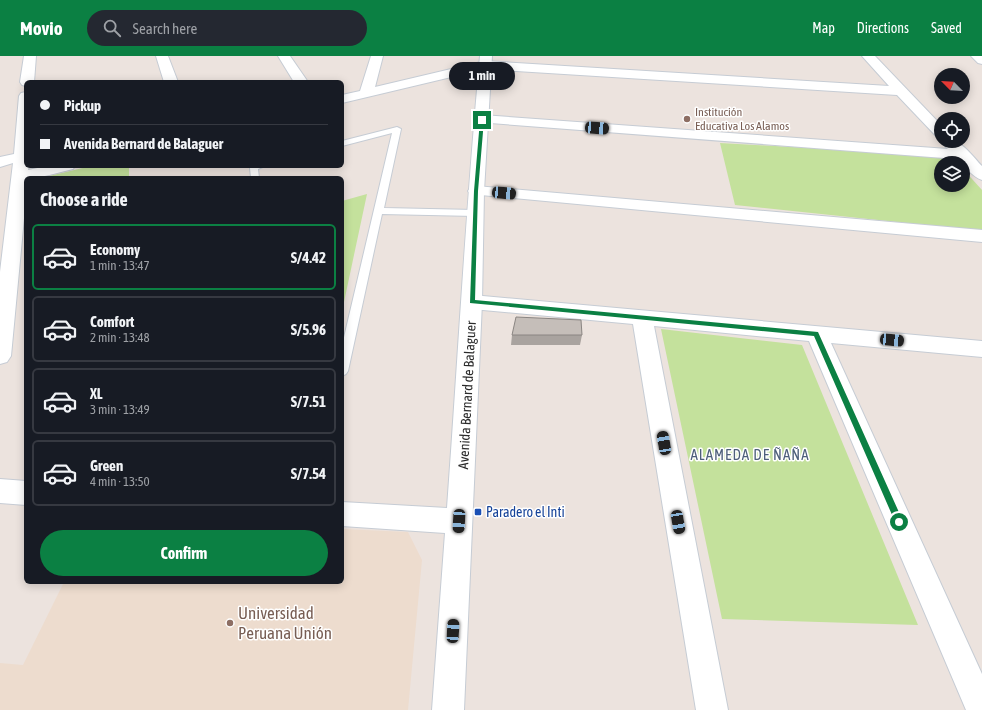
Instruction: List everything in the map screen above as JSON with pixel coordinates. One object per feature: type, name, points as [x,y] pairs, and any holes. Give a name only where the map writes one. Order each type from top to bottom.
[{"type":"street","points":[[27,80],[30,56]]},
{"type":"street","points":[[162,56],[170,80]]},
{"type":"street","points":[[284,56],[300,80]]},
{"type":"street","points":[[366,94],[377,56]]},
{"type":"street","points":[[597,56],[600,72]]},
{"type":"street","points":[[868,56],[934,126]]},
{"type":"street","points":[[977,56],[982,60]]},
{"type":"street","points":[[344,100],[485,61],[600,72],[901,91]]},
{"type":"street","name":"Avenida Bernard de Balaguer","points":[[448,710],[472,302],[476,191],[485,61]]},
{"type":"street","points":[[0,356],[20,177],[20,157],[24,116]]},
{"type":"street","points":[[482,120],[963,155]]},
{"type":"street","points":[[956,148],[982,176]]},
{"type":"street","points":[[0,162],[20,157]]},
{"type":"street","points":[[24,176],[58,168]]},
{"type":"street","points":[[20,177],[24,176]]},
{"type":"street","points":[[476,191],[982,236]]},
{"type":"street","points":[[472,302],[982,349]]},
{"type":"street","points":[[642,317],[712,710]]},
{"type":"street","points":[[816,334],[982,710]]},
{"type":"street","points":[[0,491],[24,493]]},
{"type":"street","points":[[344,514],[459,521]]},
{"type":"lane","points":[[344,143],[397,129],[344,362]]},
{"type":"lane","points":[[378,211],[475,213]]},
{"type":"shaded area","name":"Universidad Peruana Unión","points":[[344,529],[408,532],[422,560],[408,710],[0,710],[0,663],[23,665],[63,584],[344,584]]},
{"type":"green space","points":[[720,143],[951,156],[934,156],[934,192],[970,192],[970,177],[982,190],[982,231],[735,205]]},
{"type":"green space","points":[[83,168],[129,168],[129,176],[49,176]]},
{"type":"green space","points":[[367,194],[344,302],[344,200]]},
{"type":"green space","points":[[661,329],[802,345],[918,625],[722,619]]},
{"type":"building","points":[[516,317],[581,320],[582,335],[512,335]]},
{"type":"place","name":"Institución Educativa Los Alamos","points":[[687,119]]},
{"type":"place","name":"Paradero el Inti","points":[[478,512]]},
{"type":"place","name":"Universidad Peruana Unión","points":[[230,623]]},
{"type":"district","name":"ALAMEDA DE ÑAÑA","points":[[750,454]]},
{"type":"route","points":[[482,120],[476,191],[472,302],[816,334],[899,522]]}]
